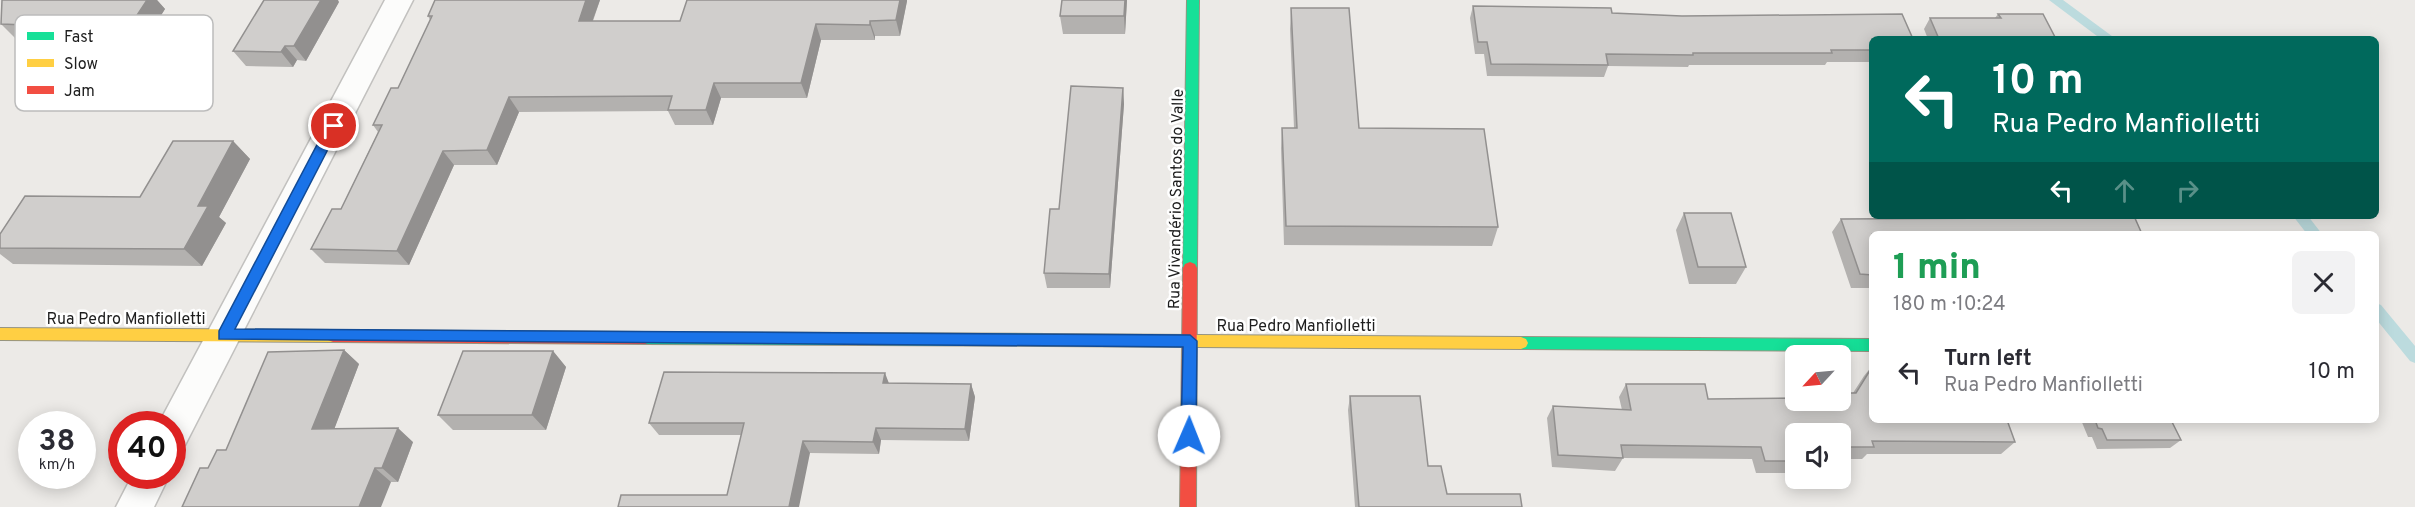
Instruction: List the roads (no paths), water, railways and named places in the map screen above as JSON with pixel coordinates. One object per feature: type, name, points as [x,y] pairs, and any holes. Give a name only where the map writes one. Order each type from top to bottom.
[{"type":"street","points":[[184,411],[399,0]]},
{"type":"street","name":"Rua Vivandério Santos do Valle","points":[[1188,507],[1193,0]]},
{"type":"street","name":"Rua Pedro Manfiolletti","points":[[0,334],[1869,345]]},
{"type":"street","points":[[135,507],[144,489]]},
{"type":"waterway","points":[[2055,0],[2106,36]]},
{"type":"waterway","points":[[2302,219],[2312,231]]},
{"type":"waterway","points":[[2379,313],[2415,357]]}]
